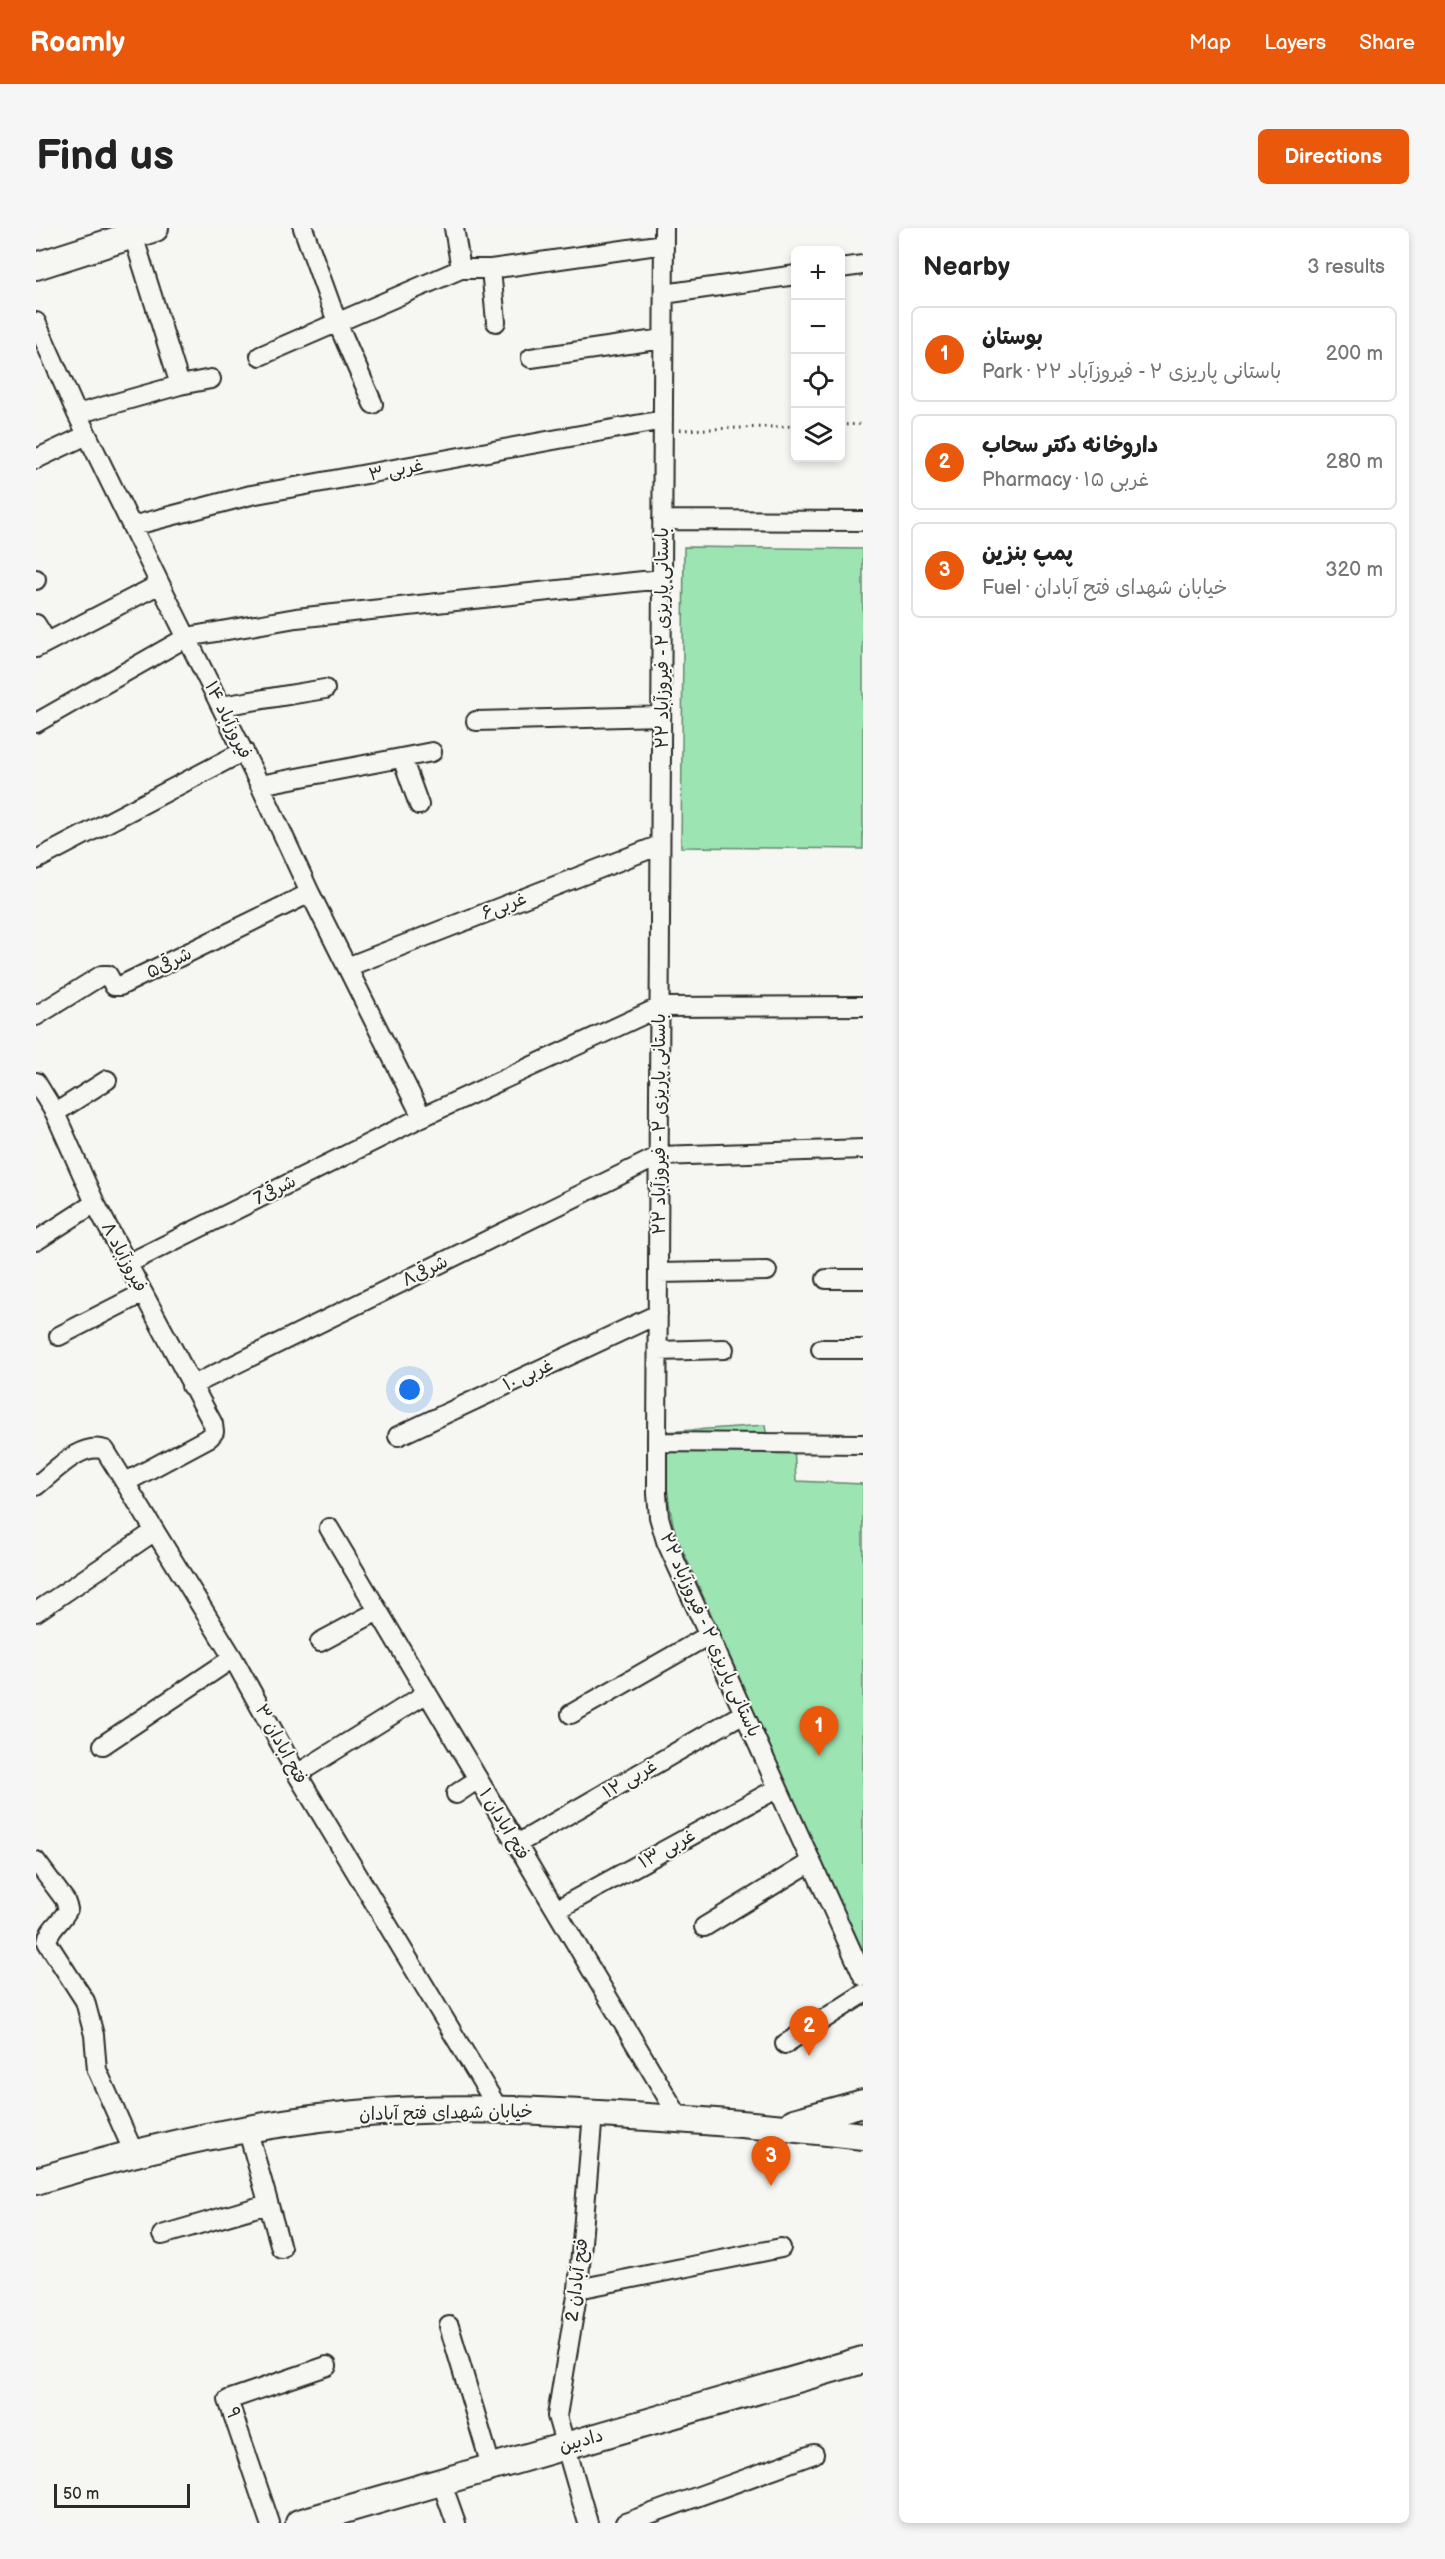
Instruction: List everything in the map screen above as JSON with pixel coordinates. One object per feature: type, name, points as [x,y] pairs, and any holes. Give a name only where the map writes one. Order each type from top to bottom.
[{"type":"main road","points":[[36,266],[144,232]]},
{"type":"main road","points":[[774,2127],[863,2103]]},
{"type":"main road","name":"خیابان شهدای فتح آبادان","points":[[36,2181],[134,2153],[247,2128],[348,2115],[499,2110],[680,2119],[863,2136]]},
{"type":"main road","name":"دادبین","points":[[299,2523],[863,2360]]},
{"type":"street","points":[[303,228],[337,322],[373,404]]},
{"type":"street","points":[[454,228],[460,269]]},
{"type":"street","points":[[144,232],[180,385]]},
{"type":"street","points":[[260,356],[460,269],[491,269],[664,236]]},
{"type":"street","name":"باستانی پاریزی ۲ - فیروزآباد ۲۲","points":[[664,236],[657,1442],[659,1517],[666,1541],[863,1976]]},
{"type":"street","points":[[845,267],[863,265]]},
{"type":"street","points":[[491,269],[496,322]]},
{"type":"street","points":[[663,294],[791,275]]},
{"type":"street","name":"فیروزآباد ۱۴","points":[[36,322],[87,435],[244,751],[310,894],[422,1117]]},
{"type":"street","points":[[531,358],[663,339]]},
{"type":"street","points":[[78,414],[180,385],[211,379]]},
{"type":"street","name":"غربی ۳","points":[[132,526],[251,495],[663,425]]},
{"type":"street","points":[[36,459],[87,435]]},
{"type":"street","points":[[662,520],[863,521]]},
{"type":"street","points":[[36,723],[187,637],[296,618],[662,579]]},
{"type":"street","points":[[36,624],[41,645],[160,584]]},
{"type":"street","points":[[221,706],[325,689]]},
{"type":"street","points":[[476,721],[661,716]]},
{"type":"street","points":[[36,860],[244,751]]},
{"type":"street","points":[[260,784],[432,752]]},
{"type":"street","points":[[402,758],[419,806]]},
{"type":"street","name":"غربی۶","points":[[347,967],[660,845]]},
{"type":"street","name":"شرقی۵","points":[[36,1016],[102,975],[108,975],[114,986],[120,986],[310,894]]},
{"type":"street","points":[[660,1007],[863,1006]]},
{"type":"street","name":"شرقی7","points":[[129,1263],[422,1117],[660,1007]]},
{"type":"street","points":[[55,1113],[107,1080]]},
{"type":"street","name":"فیروزآباد ۸","points":[[36,1082],[55,1113],[95,1203],[213,1424],[214,1432],[210,1437],[126,1482]]},
{"type":"street","points":[[659,1156],[863,1149]]},
{"type":"street","name":"شرقی۸","points":[[192,1386],[659,1156]]},
{"type":"street","points":[[36,1241],[95,1203]]},
{"type":"street","points":[[658,1273],[767,1271]]},
{"type":"street","points":[[826,1278],[863,1278]]},
{"type":"street","points":[[59,1336],[143,1293]]},
{"type":"street","name":"غربی ۱۰","points":[[398,1436],[658,1314]]},
{"type":"street","points":[[658,1351],[724,1349]]},
{"type":"street","points":[[821,1349],[863,1349]]},
{"type":"street","points":[[657,1442],[863,1444]]},
{"type":"street","name":"فتح ابادان ۳","points":[[36,1486],[83,1450],[97,1447],[105,1450],[233,1658],[297,1774],[499,2110]]},
{"type":"street","name":"فتح ابادان ۱","points":[[329,1528],[680,2119]]},
{"type":"street","points":[[36,1612],[155,1531]]},
{"type":"street","points":[[320,1642],[378,1611]]},
{"type":"street","points":[[571,1714],[709,1635]]},
{"type":"street","points":[[103,1745],[233,1658]]},
{"type":"street","points":[[297,1774],[427,1693]]},
{"type":"street","name":"غربی ۱۲","points":[[517,1844],[744,1713]]},
{"type":"street","points":[[456,1794],[478,1779]]},
{"type":"street","name":"غربی ۱۳","points":[[556,1910],[777,1788]]},
{"type":"street","points":[[36,1861],[65,1900],[68,1909],[64,1917],[48,1933],[47,1942],[85,2001],[94,2035],[97,2070],[134,2153]]},
{"type":"street","points":[[704,1928],[811,1862]]},
{"type":"street","points":[[785,2044],[863,1994]]},
{"type":"street","name":"فتح آبادان 2","points":[[588,2523],[557,2416],[579,2289],[593,2114]]},
{"type":"street","points":[[247,2128],[281,2248]]},
{"type":"street","points":[[162,2235],[268,2204]]},
{"type":"street","points":[[579,2289],[781,2248]]},
{"type":"street","points":[[450,2326],[491,2466]]},
{"type":"street","name":"۹","points":[[270,2523],[228,2400],[327,2366]]},
{"type":"street","points":[[625,2523],[814,2454]]},
{"type":"street","points":[[441,2481],[456,2523]]},
{"type":"path","points":[[845,425],[863,424]]},
{"type":"path","points":[[663,425],[791,426]]},
{"type":"green space","points":[[684,547],[863,549],[863,849],[681,847]]},
{"type":"green space","points":[[765,1425],[768,1446],[794,1446],[796,1481],[863,1484],[863,1957],[676,1535],[670,1509],[665,1432]]},
{"type":"place","name":"بوستان","points":[[819,1756]]},
{"type":"place","name":"داروخانه دکتر سحاب","points":[[809,2056]]},
{"type":"place","name":"پمپ بنزین","points":[[771,2186]]}]
